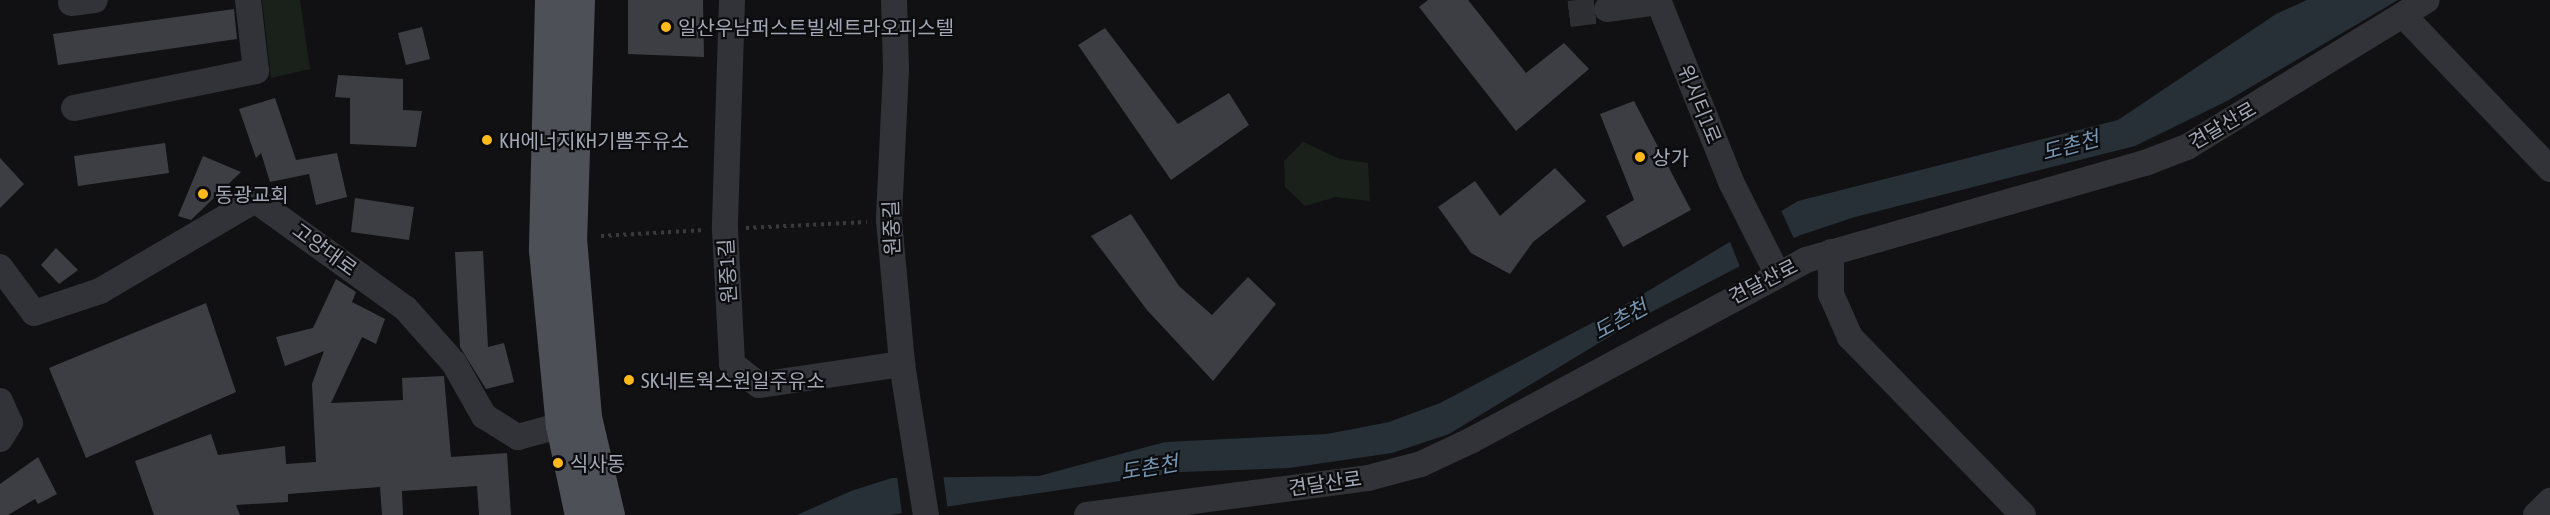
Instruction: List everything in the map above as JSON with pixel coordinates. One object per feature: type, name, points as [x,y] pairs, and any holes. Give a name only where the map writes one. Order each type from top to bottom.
[{"type":"main road","points":[[551,0],[545,250],[562,425],[581,515]]},
{"type":"main road","points":[[578,0],[570,238],[585,417],[608,515]]},
{"type":"street","points":[[74,108],[256,71],[248,0]]},
{"type":"street","name":"원중1길","points":[[732,0],[725,229],[732,364],[759,385],[902,364]]},
{"type":"street","name":"원중길","points":[[894,0],[896,69],[889,220],[902,364],[919,455],[926,515]]},
{"type":"street","name":"견달산로","points":[[1087,515],[1368,478],[1421,464],[1472,440],[1774,266],[2145,163],[2187,147],[2427,0]]},
{"type":"street","points":[[1607,9],[1658,1]]},
{"type":"street","name":"위시티1로","points":[[1658,1],[1744,208],[1774,266]]},
{"type":"street","points":[[2403,15],[2550,169]]},
{"type":"street","name":"고양대로","points":[[0,267],[34,313],[100,291],[255,200],[406,309],[454,363],[484,416],[518,437],[562,425]]},
{"type":"street","points":[[1831,252],[1831,294],[1850,337],[2023,515]]},
{"type":"street","points":[[0,401],[10,423],[0,439]]},
{"type":"street","points":[[2536,515],[2550,501]]},
{"type":"path","points":[[739,229],[874,221]]},
{"type":"path","points":[[601,236],[708,230]]},
{"type":"shaded area","points":[[262,0],[300,0],[310,69],[271,78]]},
{"type":"shaded area","points":[[1303,142],[1340,159],[1368,163],[1370,201],[1336,197],[1305,206],[1285,187],[1284,161]]},
{"type":"water","name":"도촌천","points":[[2307,0],[2398,0],[2227,101],[2135,146],[1855,217],[1798,236],[1640,318],[1449,434],[1392,453],[1289,468],[1181,472],[890,515],[797,515],[851,491],[892,478],[1039,476],[1165,442],[1327,434],[1389,422],[1440,403],[1613,312],[1798,201],[2118,120],[2276,14]]},
{"type":"pier","points":[[1780,208],[1795,241],[1740,267],[1729,239]]},
{"type":"pier","points":[[943,474],[948,511],[902,515],[897,475]]},
{"type":"building","name":"일산우남퍼스트빌센트라오피스텔","points":[[628,0],[703,0],[704,57],[628,54]]},
{"type":"building","points":[[1428,0],[1468,0],[1526,73],[1564,43],[1589,69],[1516,131],[1419,7]]},
{"type":"building","points":[[234,9],[237,39],[58,65],[53,34]]},
{"type":"building","points":[[422,27],[430,59],[406,65],[398,33]]},
{"type":"building","points":[[1105,28],[1178,124],[1229,93],[1249,125],[1171,180],[1078,45]]},
{"type":"building","points":[[338,75],[403,79],[403,110],[422,111],[416,147],[350,144],[350,98],[335,97]]},
{"type":"building","points":[[275,98],[296,160],[337,153],[347,197],[316,205],[309,174],[270,182],[261,153],[256,158],[239,109]]},
{"type":"building","name":"상가","points":[[1634,101],[1691,210],[1623,247],[1606,216],[1634,200],[1600,114]]},
{"type":"building","points":[[165,143],[169,173],[78,186],[74,156]]},
{"type":"building","name":"동광교회","points":[[203,156],[241,172],[191,220],[178,216]]},
{"type":"building","points":[[0,158],[24,184],[0,208]]},
{"type":"building","points":[[1555,168],[1586,201],[1533,242],[1510,274],[1471,253],[1438,207],[1475,181],[1500,216]]},
{"type":"building","points":[[355,198],[414,207],[409,240],[351,232]]},
{"type":"building","points":[[1131,214],[1179,286],[1212,315],[1248,277],[1276,304],[1213,381],[1147,310],[1091,236]]},
{"type":"building","points":[[56,248],[78,270],[59,284],[41,265]]},
{"type":"building","points":[[483,251],[488,347],[504,343],[514,382],[486,389],[460,347],[455,252]]},
{"type":"building","points":[[336,279],[356,292],[352,302],[385,319],[376,344],[362,337],[331,403],[403,400],[402,378],[444,376],[451,457],[507,453],[511,515],[479,515],[477,486],[402,491],[403,515],[382,515],[380,487],[288,494],[288,502],[236,505],[240,515],[154,515],[135,461],[211,434],[218,455],[285,446],[286,464],[316,462],[312,384],[324,351],[285,366],[276,337],[313,328]]},
{"type":"building","points":[[206,303],[236,392],[86,458],[49,368]]},
{"type":"building","points":[[38,457],[57,494],[38,504],[35,499],[8,515],[0,515],[0,484]]},
{"type":"tunnel","points":[[1569,14],[1607,9]]},
{"type":"place","name":"일산우남퍼스트빌센트라오피스텔","points":[[666,27]]},
{"type":"place","name":"KH에너지KH기쁨주유소","points":[[487,140]]},
{"type":"place","name":"상가","points":[[1640,157]]},
{"type":"place","name":"동광교회","points":[[203,194]]},
{"type":"place","name":"SK네트웍스원일주유소","points":[[629,380]]},
{"type":"place","name":"식사동","points":[[558,463]]}]
